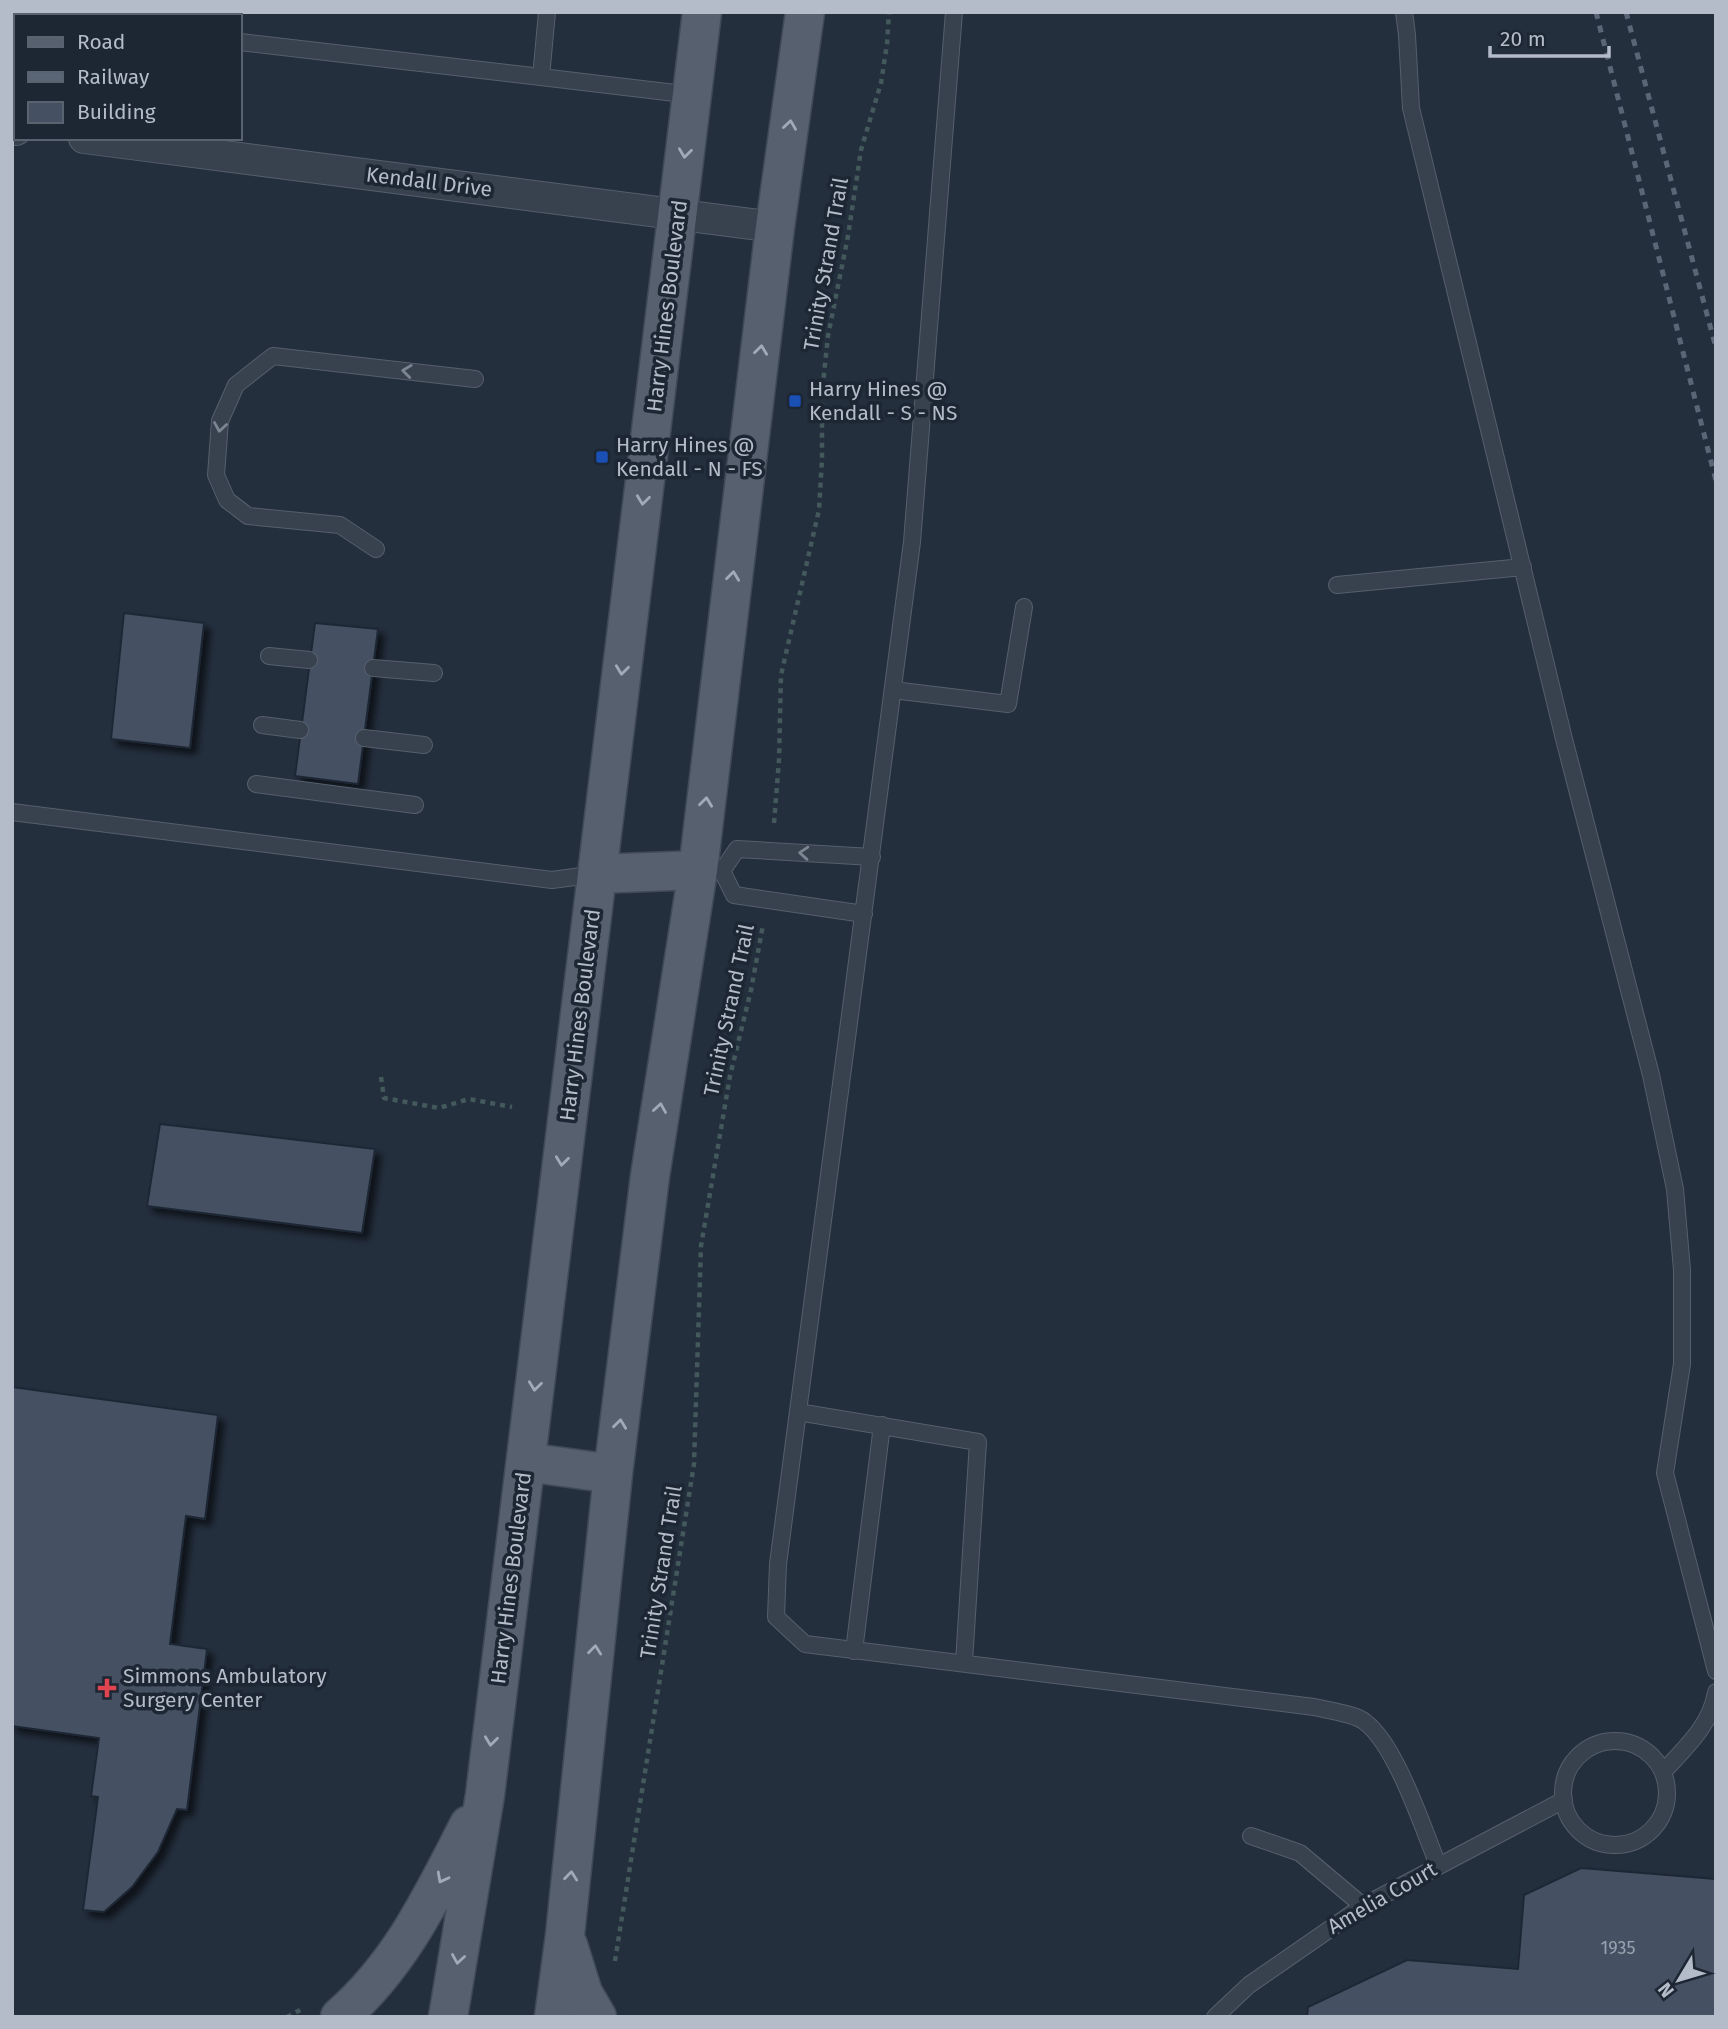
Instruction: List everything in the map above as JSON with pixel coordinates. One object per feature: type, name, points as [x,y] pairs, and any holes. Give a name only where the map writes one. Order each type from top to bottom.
[{"type":"main road","name":"Harry Hines Boulevard","points":[[449,2017],[485,1795],[702,12]]},
{"type":"main road","points":[[554,2017],[613,1474],[650,1176],[710,870],[775,227],[805,12]]},
{"type":"main road","points":[[597,874],[710,870]]},
{"type":"main road","points":[[526,1462],[613,1474]]},
{"type":"main road","points":[[340,2017],[390,1965],[421,1917],[485,1795]]},
{"type":"main road","points":[[565,1935],[583,1993],[597,2017]]},
{"type":"street","name":"Kendall Drive","points":[[100,140],[775,227]]},
{"type":"lane","points":[[541,77],[547,12]]},
{"type":"lane","points":[[954,12],[912,542],[778,1564],[776,1617],[805,1644],[1314,1707],[1364,1720],[1385,1743],[1413,1801],[1438,1866]]},
{"type":"lane","points":[[1404,12],[1411,108],[1567,753],[1651,1075],[1675,1189],[1682,1270],[1682,1364],[1665,1473],[1716,1671]]},
{"type":"lane","points":[[242,42],[692,95]]},
{"type":"lane","points":[[376,549],[340,525],[248,516],[227,500],[216,475],[220,421],[236,385],[273,356],[475,379]]},
{"type":"lane","points":[[1337,585],[1523,568]]},
{"type":"lane","points":[[893,690],[1008,704],[1024,607]]},
{"type":"lane","points":[[268,656],[309,660]]},
{"type":"lane","points":[[373,668],[434,673]]},
{"type":"lane","points":[[262,725],[300,730]]},
{"type":"lane","points":[[364,738],[424,744]]},
{"type":"lane","points":[[256,784],[415,805]]},
{"type":"lane","points":[[12,812],[552,880],[597,874]]},
{"type":"lane","points":[[864,914],[767,902],[734,895],[710,870],[737,849],[872,857]]},
{"type":"lane","points":[[798,1412],[978,1442],[964,1662]]},
{"type":"lane","points":[[855,1651],[882,1426]]},
{"type":"lane","points":[[1663,1772],[1697,1736],[1714,1704],[1716,1692]]},
{"type":"lane","points":[[1609,1741],[1631,1743],[1650,1754],[1663,1772],[1668,1793],[1663,1815],[1650,1832],[1630,1843],[1608,1845],[1588,1837],[1572,1821],[1564,1800],[1567,1773],[1577,1757],[1591,1746],[1609,1741]]},
{"type":"lane","name":"Amelia Court","points":[[1215,2017],[1249,1985],[1363,1906],[1564,1800]]},
{"type":"lane","points":[[1251,1836],[1300,1853],[1363,1906]]},
{"type":"path","name":"Trinity Strand Trail","points":[[771,850],[779,760],[782,675],[819,510],[822,393],[828,336],[848,236],[861,150],[881,83],[889,12]]},
{"type":"path","name":"Trinity Strand Trail","points":[[615,1966],[694,1464],[701,1246],[730,1076],[751,990],[767,902]]},
{"type":"path","points":[[381,1077],[384,1098],[439,1108],[469,1098],[512,1107]]},
{"type":"path","points":[[288,2017],[301,2009]]},
{"type":"building","points":[[124,613],[204,623],[190,748],[111,739]]},
{"type":"building","points":[[315,623],[378,629],[358,784],[295,776]]},
{"type":"building","points":[[160,1124],[375,1149],[362,1233],[147,1206]]},
{"type":"building","name":"Simmons Ambulatory Surgery Center","points":[[12,1387],[218,1415],[205,1519],[186,1516],[170,1644],[207,1649],[187,1810],[177,1809],[158,1852],[132,1887],[104,1912],[83,1910],[98,1797],[91,1796],[99,1738],[12,1726]]},
{"type":"building","points":[[1581,1868],[1716,1879],[1716,2017],[1307,2017],[1308,2007],[1407,1960],[1518,1969],[1524,1895]]},
{"type":"railway","points":[[1596,12],[1716,481]]},
{"type":"railway","points":[[1626,12],[1716,348]]},
{"type":"place","name":"Harry Hines @ Kendall - S - NS","points":[[795,401]]},
{"type":"place","name":"Harry Hines @ Kendall - N - FS","points":[[602,457]]},
{"type":"place","name":"Simmons Ambulatory Surgery Center","points":[[107,1688]]}]
